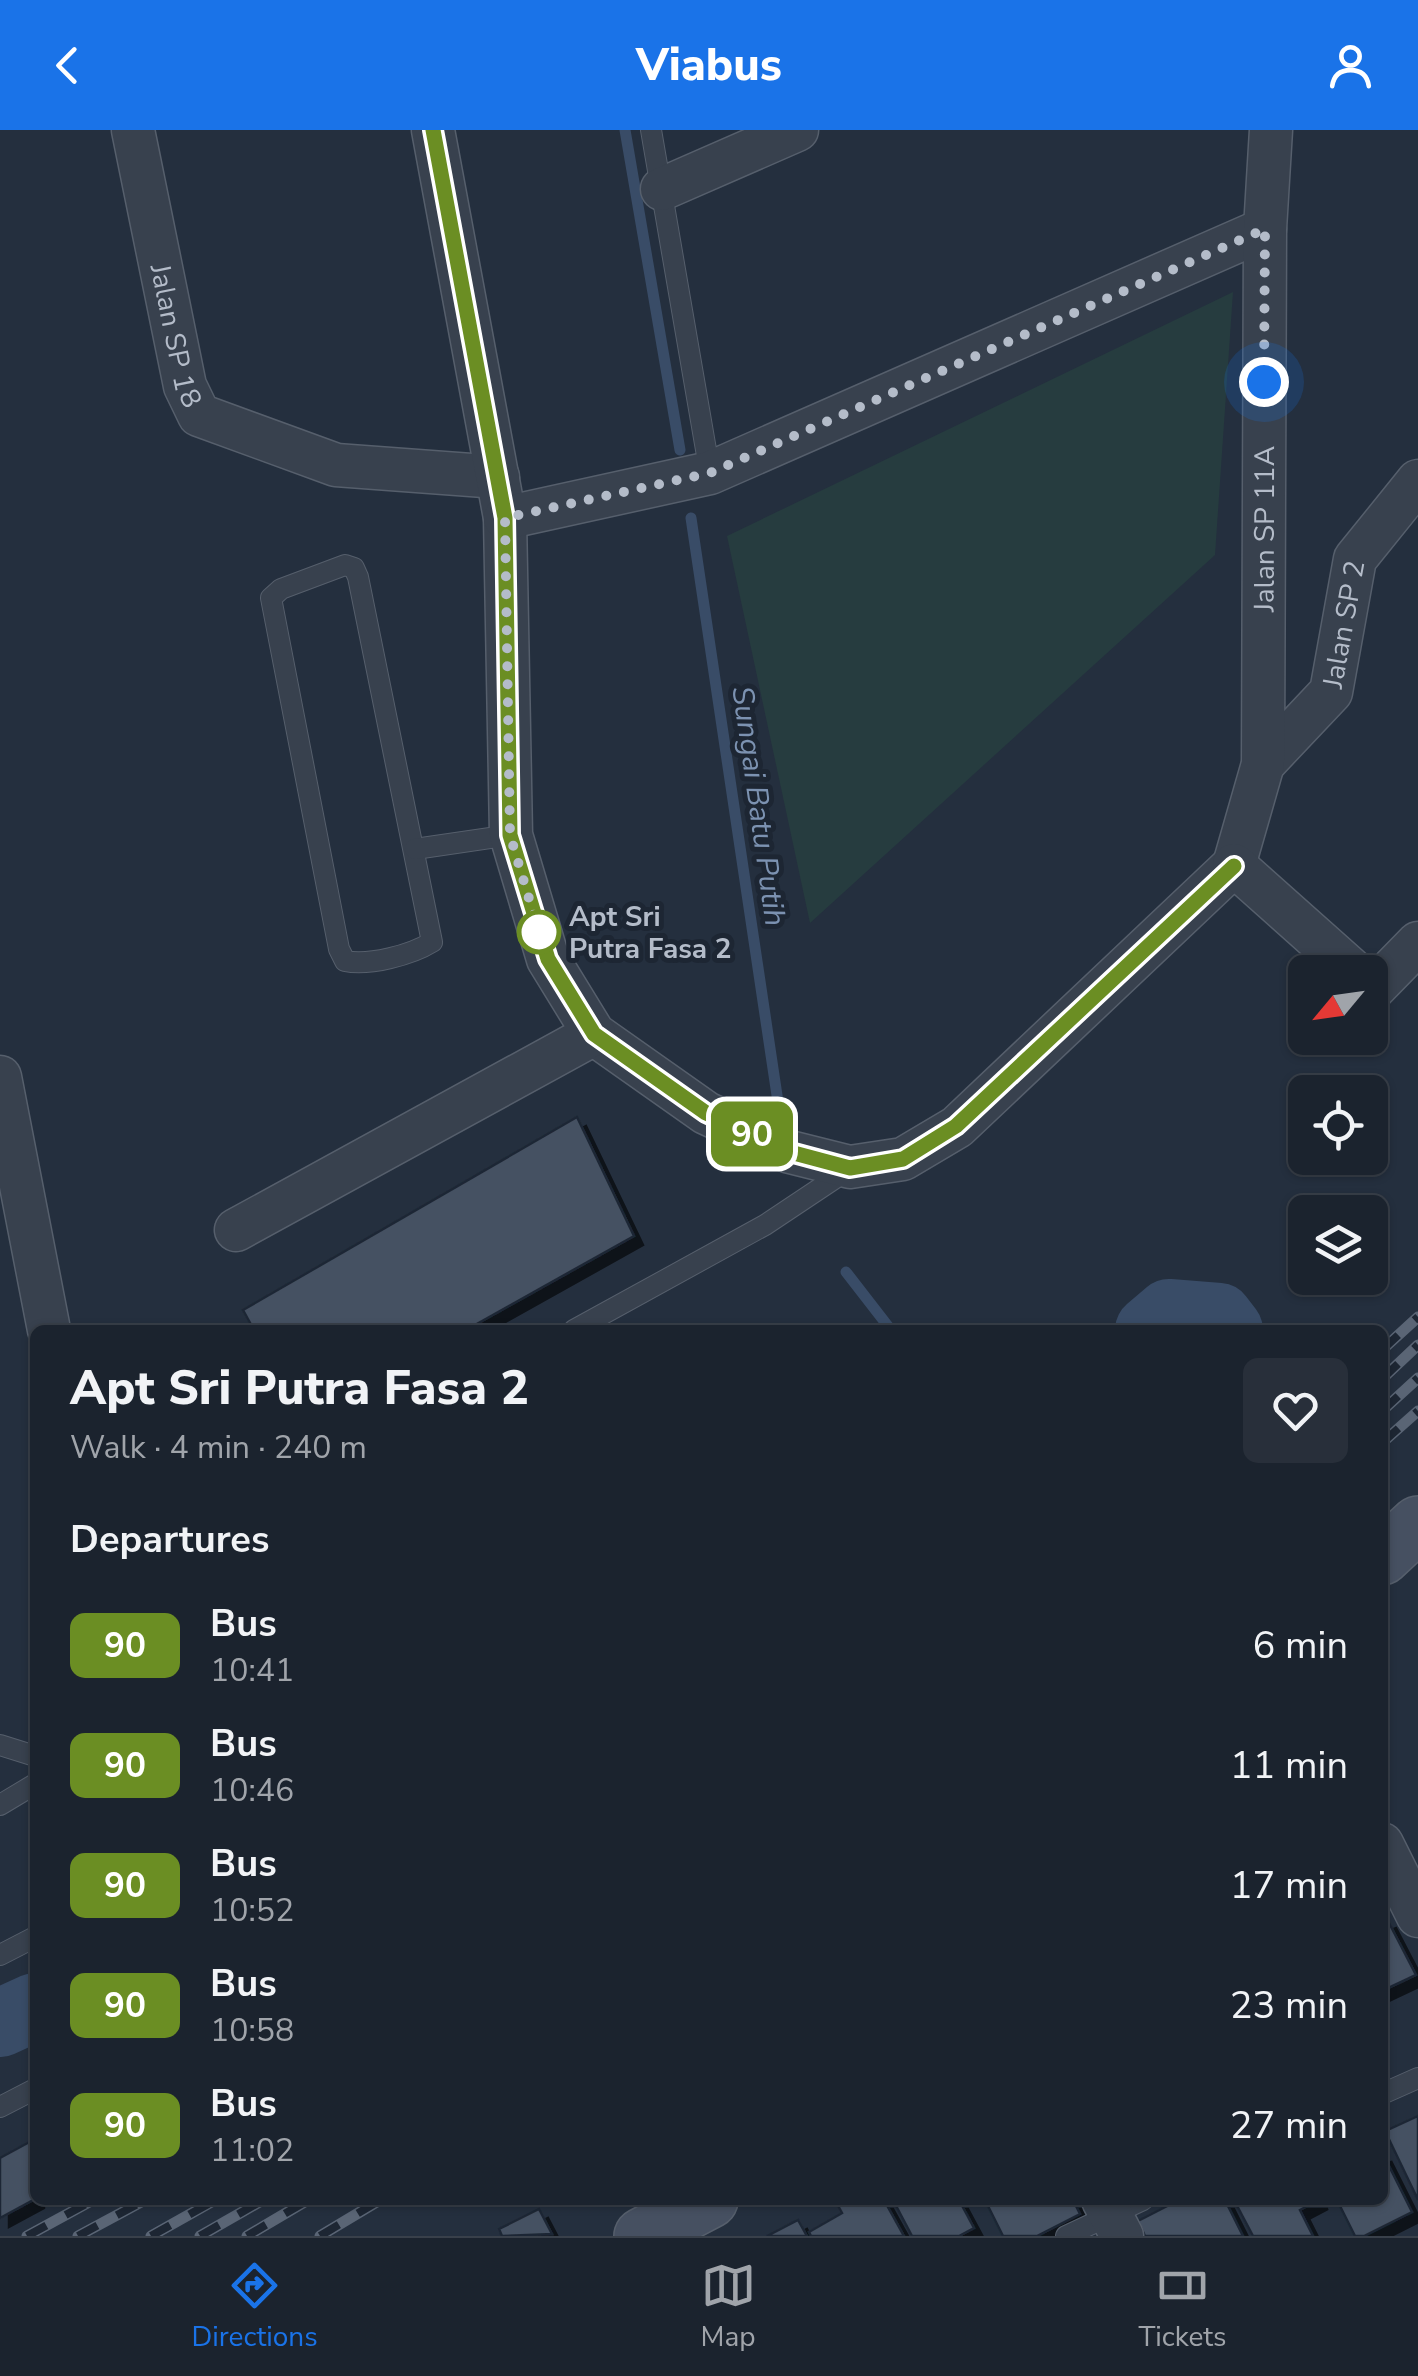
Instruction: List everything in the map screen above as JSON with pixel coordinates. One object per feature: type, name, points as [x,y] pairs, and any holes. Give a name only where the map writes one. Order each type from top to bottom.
[{"type":"main road","points":[[1388,1552],[1418,1524]]},
{"type":"street","name":"Jalan SP 18","points":[[133,130],[185,386],[199,415],[336,465],[501,498]]},
{"type":"street","points":[[433,130],[501,498],[510,835],[548,959],[594,1034],[706,1113],[790,1152],[850,1168],[903,1159],[956,1126],[1234,866],[1335,955]]},
{"type":"street","points":[[662,189],[797,130]]},
{"type":"street","name":"Jalan SP 11A","points":[[1234,866],[1262,764],[1265,229],[1271,130]]},
{"type":"street","points":[[501,498],[710,473],[1265,229]]},
{"type":"street","name":"Jalan SP 2","points":[[1262,764],[1331,692],[1355,559],[1418,481]]},
{"type":"street","points":[[1388,974],[1418,943]]},
{"type":"street","points":[[236,1230],[594,1034]]},
{"type":"street","points":[[0,1076],[48,1325]]},
{"type":"street","points":[[1388,1856],[1418,1916]]},
{"type":"lane","points":[[651,130],[710,473]]},
{"type":"lane","points":[[345,566],[354,568],[415,849],[432,942],[422,948],[357,963],[345,960],[339,949],[272,614],[271,598],[281,589],[345,566]]},
{"type":"lane","points":[[415,849],[510,835]]},
{"type":"lane","points":[[583,1325],[765,1226],[850,1168]]},
{"type":"lane","points":[[0,1745],[30,1754]]},
{"type":"lane","points":[[0,1806],[30,1787]]},
{"type":"lane","points":[[0,1955],[30,1940]]},
{"type":"lane","points":[[1388,2091],[1418,2078]]},
{"type":"lane","points":[[0,2107],[30,2092]]},
{"type":"lane","points":[[1066,2236],[1120,2213]]},
{"type":"green space","points":[[1233,292],[1215,555],[810,923],[727,536]]},
{"type":"building","points":[[577,1117],[634,1236],[475,1325],[251,1325],[243,1310]]},
{"type":"building","points":[[1388,1921],[1416,1975],[1388,1988]]},
{"type":"building","points":[[1418,2116],[1418,2200],[1388,2137],[1388,2130]]},
{"type":"building","points":[[30,2142],[30,2202],[0,2218],[0,2158]]},
{"type":"building","points":[[1388,2164],[1412,2212],[1364,2236],[1355,2236],[1340,2205],[1388,2205]]},
{"type":"building","points":[[838,2205],[887,2205],[904,2236],[811,2236],[809,2232],[842,2213]]},
{"type":"building","points":[[896,2205],[962,2205],[974,2228],[959,2236],[912,2236]]},
{"type":"building","points":[[988,2205],[1076,2205],[1080,2214],[1037,2236],[1003,2236]]},
{"type":"building","points":[[1169,2205],[1228,2205],[1243,2236],[1145,2236],[1138,2221]]},
{"type":"building","points":[[1237,2205],[1310,2205],[1300,2210],[1313,2236],[1253,2236]]},
{"type":"building","points":[[539,2209],[552,2234],[502,2236],[499,2229]]},
{"type":"building","points":[[798,2220],[807,2236],[767,2236]]},
{"type":"waterway","name":"Sungai Batu Putih","points":[[625,130],[680,450]]},
{"type":"waterway","name":"Sungai Batu Putih","points":[[691,518],[778,1102]]},
{"type":"waterway","name":"Sungai Batu Putih","points":[[846,1272],[887,1325]]},
{"type":"waterway","points":[[1155,1325],[1169,1313],[1219,1317],[1225,1325]]},
{"type":"waterway","points":[[0,2023],[30,2009]]},
{"type":"railway","points":[[1388,1344],[1418,1317]]},
{"type":"railway","points":[[1388,1373],[1418,1345]]},
{"type":"railway","points":[[1388,1406],[1418,1378]]},
{"type":"railway","points":[[1388,1438],[1418,1411]]},
{"type":"railway","points":[[27,2236],[84,2205]]},
{"type":"railway","points":[[78,2236],[136,2205]]},
{"type":"railway","points":[[151,2236],[206,2205]]},
{"type":"railway","points":[[200,2236],[254,2205]]},
{"type":"railway","points":[[247,2236],[300,2205]]},
{"type":"railway","points":[[320,2236],[372,2205]]},
{"type":"bus line","name":"90","points":[[433,130],[505,518],[510,835],[548,959],[594,1034],[706,1113],[790,1152],[850,1168],[903,1159],[956,1126],[1234,866]]},
{"type":"place","name":"Apt Sri Putra Fasa 2","points":[[539,932]]},
{"type":"route","points":[[539,932],[510,835],[505,518],[710,473],[1265,229],[1264,382]]}]
